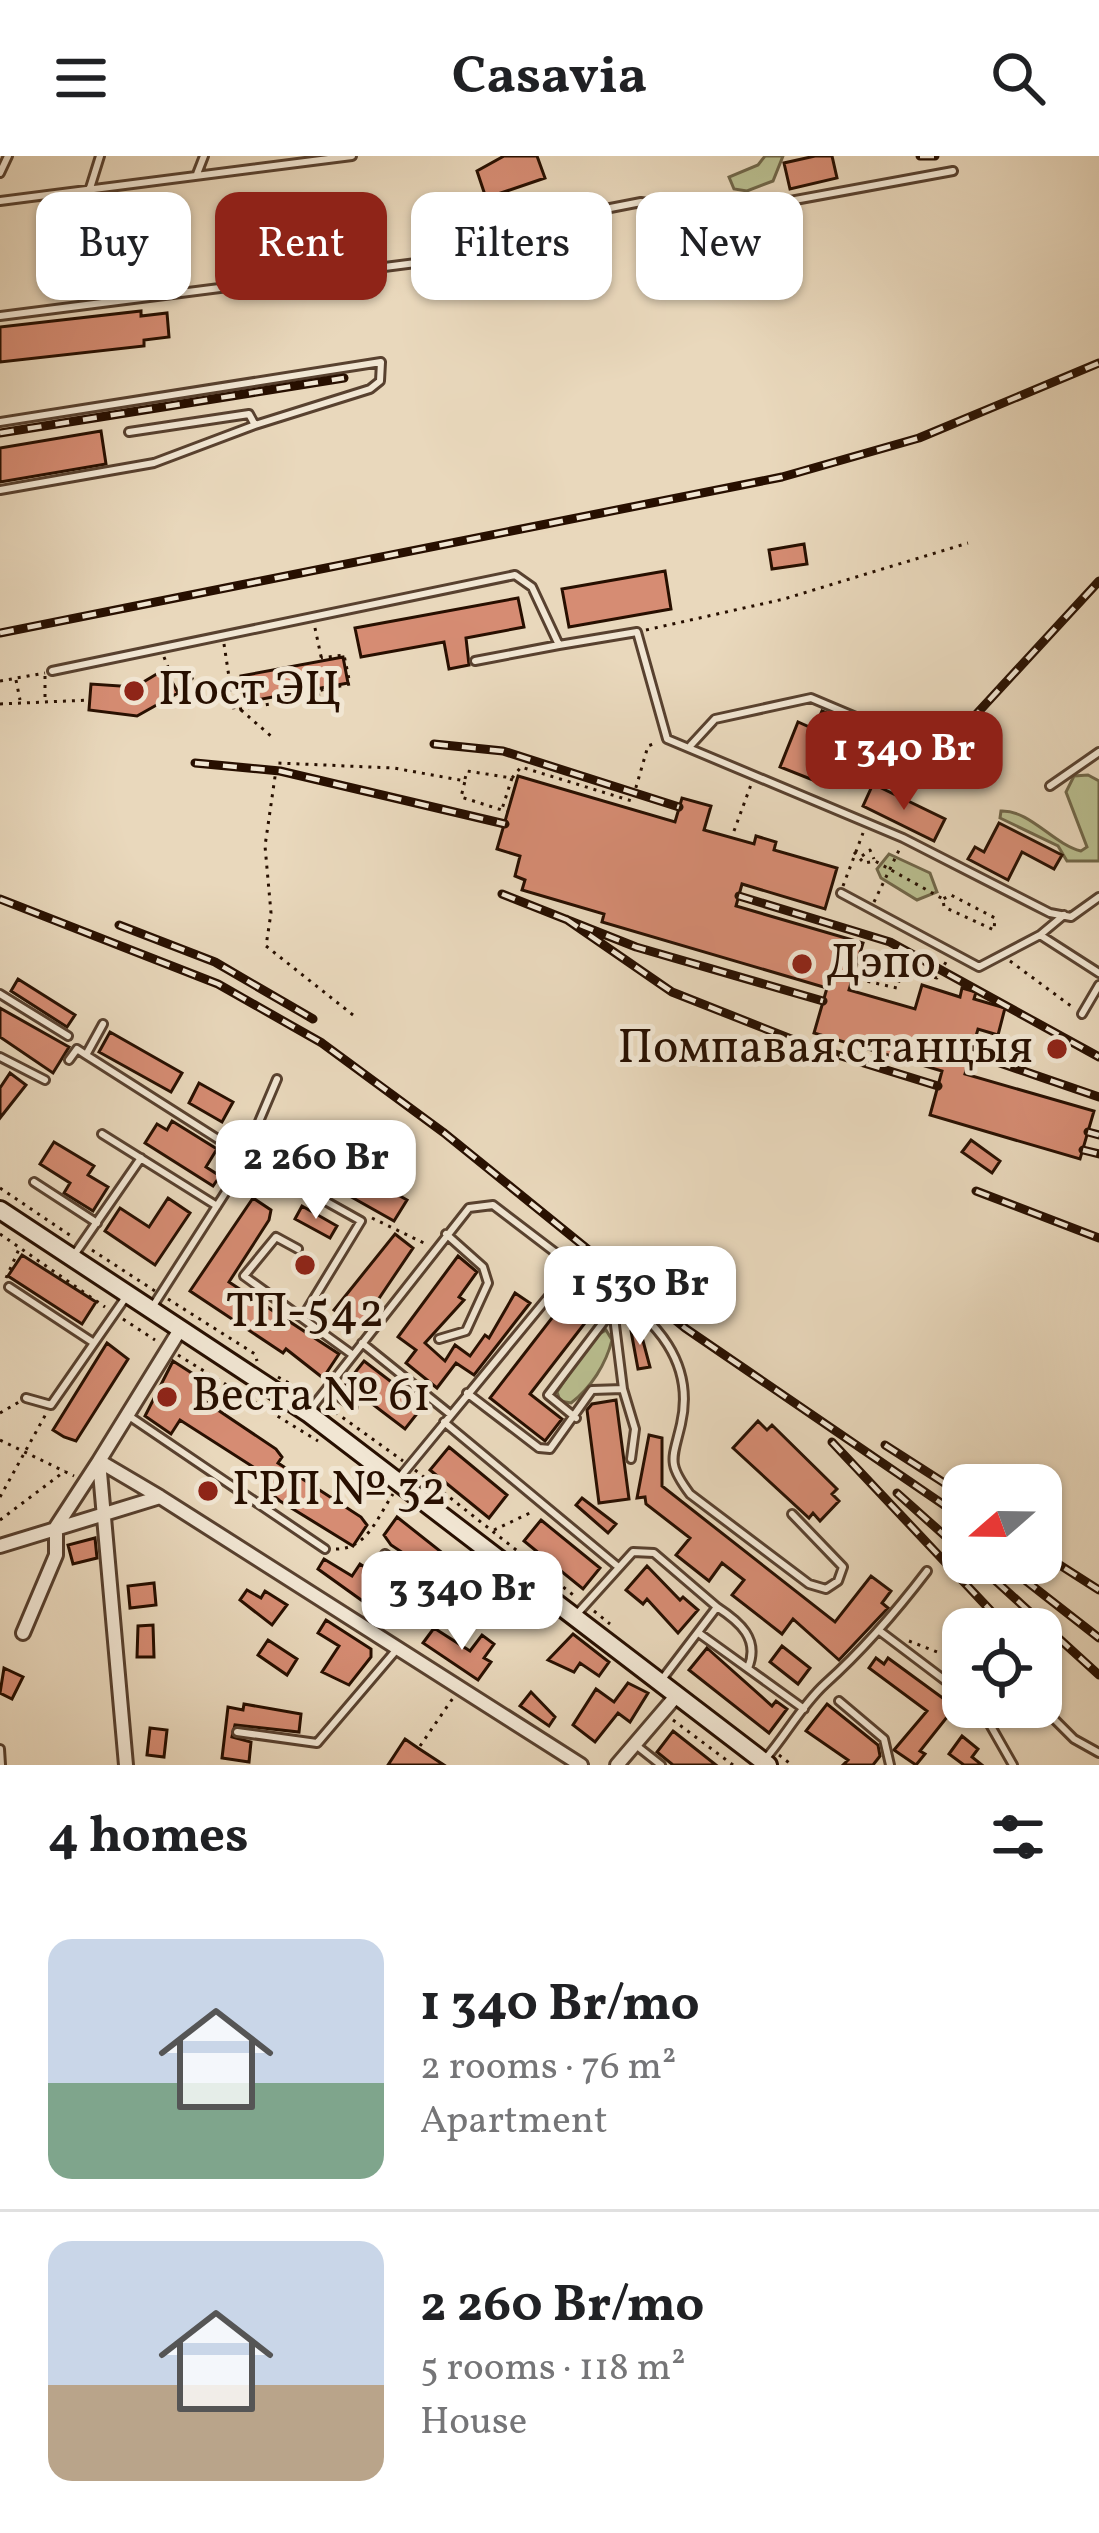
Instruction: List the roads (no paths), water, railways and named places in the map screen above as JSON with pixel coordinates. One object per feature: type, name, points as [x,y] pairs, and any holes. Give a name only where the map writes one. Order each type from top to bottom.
[{"type":"main road","points":[[0,1210],[308,1413],[396,1486],[488,1537],[576,1615],[766,1763]]},
{"type":"street","points":[[23,1633],[56,1555],[56,1527],[181,1328]]},
{"type":"street","points":[[99,1461],[581,1765]]},
{"type":"street","points":[[99,1461],[126,1765]]},
{"type":"street","points":[[0,1546],[160,1497]]},
{"type":"street","points":[[617,1765],[677,1695]]},
{"type":"lane","points":[[0,173],[8,156]]},
{"type":"lane","points":[[90,188],[100,156]]},
{"type":"lane","points":[[197,175],[204,156]]},
{"type":"lane","points":[[274,166],[279,156]]},
{"type":"lane","points":[[0,201],[352,156]]},
{"type":"lane","points":[[0,316],[565,244],[600,210],[641,202],[724,213],[953,171]]},
{"type":"lane","points":[[0,422],[381,362],[380,381],[370,389],[154,463],[0,490]]},
{"type":"lane","points":[[129,432],[249,414],[255,425]]},
{"type":"lane","points":[[49,672],[514,575],[532,587],[560,645]]},
{"type":"lane","points":[[475,661],[637,632],[668,739],[903,838],[1064,915]]},
{"type":"lane","points":[[691,745],[716,719],[811,698],[883,728],[877,746]]},
{"type":"lane","points":[[1050,787],[1099,752]]},
{"type":"lane","points":[[841,893],[979,968],[1099,898]]},
{"type":"lane","points":[[1040,935],[1099,973]]},
{"type":"lane","points":[[1082,1014],[1099,985]]},
{"type":"lane","points":[[0,994],[68,1036]]},
{"type":"lane","points":[[86,1055],[103,1024]]},
{"type":"lane","points":[[68,1060],[77,1049],[243,1155],[362,1221],[302,1318]]},
{"type":"lane","points":[[0,1057],[45,1080]]},
{"type":"lane","points":[[151,1309],[217,1206],[277,1079]]},
{"type":"lane","points":[[102,1134],[217,1206]]},
{"type":"lane","points":[[72,1258],[141,1158]]},
{"type":"lane","points":[[34,1182],[97,1222]]},
{"type":"lane","points":[[308,1413],[469,1208],[493,1205],[573,1267],[647,1313],[668,1345],[683,1401],[671,1450],[676,1475],[690,1494],[808,1584],[826,1589],[838,1581],[843,1567],[792,1514]]},
{"type":"lane","points":[[440,1339],[466,1331],[488,1283],[482,1267],[446,1234]]},
{"type":"lane","points":[[298,1249],[277,1237],[244,1276],[353,1355]]},
{"type":"lane","points":[[396,1486],[573,1267]]},
{"type":"lane","points":[[9,1287],[94,1343]]},
{"type":"lane","points":[[608,1291],[623,1390],[635,1429],[631,1459]]},
{"type":"lane","points":[[26,1398],[51,1405],[128,1294]]},
{"type":"lane","points":[[576,1418],[548,1394],[614,1309]]},
{"type":"lane","points":[[362,1343],[450,1414]]},
{"type":"lane","points":[[328,1388],[353,1407]]},
{"type":"lane","points":[[467,1393],[539,1448],[550,1449],[592,1390],[623,1390]]},
{"type":"lane","points":[[127,1414],[326,1549]]},
{"type":"lane","points":[[444,1422],[616,1565]]},
{"type":"lane","points":[[385,1553],[436,1595],[450,1593],[488,1537]]},
{"type":"lane","points":[[576,1615],[616,1565],[633,1552],[654,1553],[747,1631],[753,1655],[748,1668]]},
{"type":"lane","points":[[766,1763],[804,1709],[881,1632],[927,1571]]},
{"type":"lane","points":[[660,1681],[717,1607]]},
{"type":"lane","points":[[881,1632],[942,1678]]},
{"type":"lane","points":[[698,1634],[804,1709]]},
{"type":"lane","points":[[237,1732],[317,1743],[398,1648]]},
{"type":"lane","points":[[839,1700],[884,1738],[890,1765]]},
{"type":"lane","points":[[1062,1726],[1099,1753]]},
{"type":"lane","points":[[993,1728],[1013,1765]]},
{"type":"lane","points":[[634,1744],[661,1765]]},
{"type":"lane","points":[[0,1749],[2,1765]]},
{"type":"railway","points":[[920,156],[935,156]]},
{"type":"railway","points":[[0,633],[782,477],[919,438],[1099,363]]},
{"type":"railway","points":[[0,433],[344,378]]},
{"type":"railway","points":[[970,721],[1099,581]]},
{"type":"railway","points":[[434,744],[503,751],[679,807]]},
{"type":"railway","points":[[195,763],[280,771],[505,824]]},
{"type":"railway","points":[[502,894],[636,947],[823,1001]]},
{"type":"railway","points":[[739,896],[890,942],[1099,1057]]},
{"type":"railway","points":[[0,899],[218,984],[322,1043],[443,1132],[685,1328],[942,1504]]},
{"type":"railway","points":[[566,919],[672,992],[809,1046],[938,1086]]},
{"type":"railway","points":[[119,925],[215,962],[313,1019]]},
{"type":"railway","points":[[971,1053],[1099,1097]]},
{"type":"railway","points":[[1088,1132],[1099,1135]]},
{"type":"railway","points":[[1083,1150],[1099,1154]]},
{"type":"railway","points":[[976,1191],[1099,1238]]},
{"type":"railway","points":[[832,1442],[988,1608]]},
{"type":"railway","points":[[885,1445],[942,1482]]},
{"type":"railway","points":[[897,1493],[942,1533]]},
{"type":"railway","points":[[1062,1566],[1099,1590]]},
{"type":"railway","points":[[999,1584],[1099,1675]]},
{"type":"railway","points":[[1030,1584],[1099,1638]]},
{"type":"place","name":"Пост ЭЦ","points":[[134,691]]},
{"type":"place","name":"Дэпо","points":[[802,964]]},
{"type":"place","name":"Помпавая станцыя","points":[[1057,1049]]},
{"type":"place","name":"ТП-542","points":[[305,1265]]},
{"type":"place","name":"Веста № 61","points":[[167,1397]]},
{"type":"place","name":"ГРП № 32","points":[[208,1491]]}]
